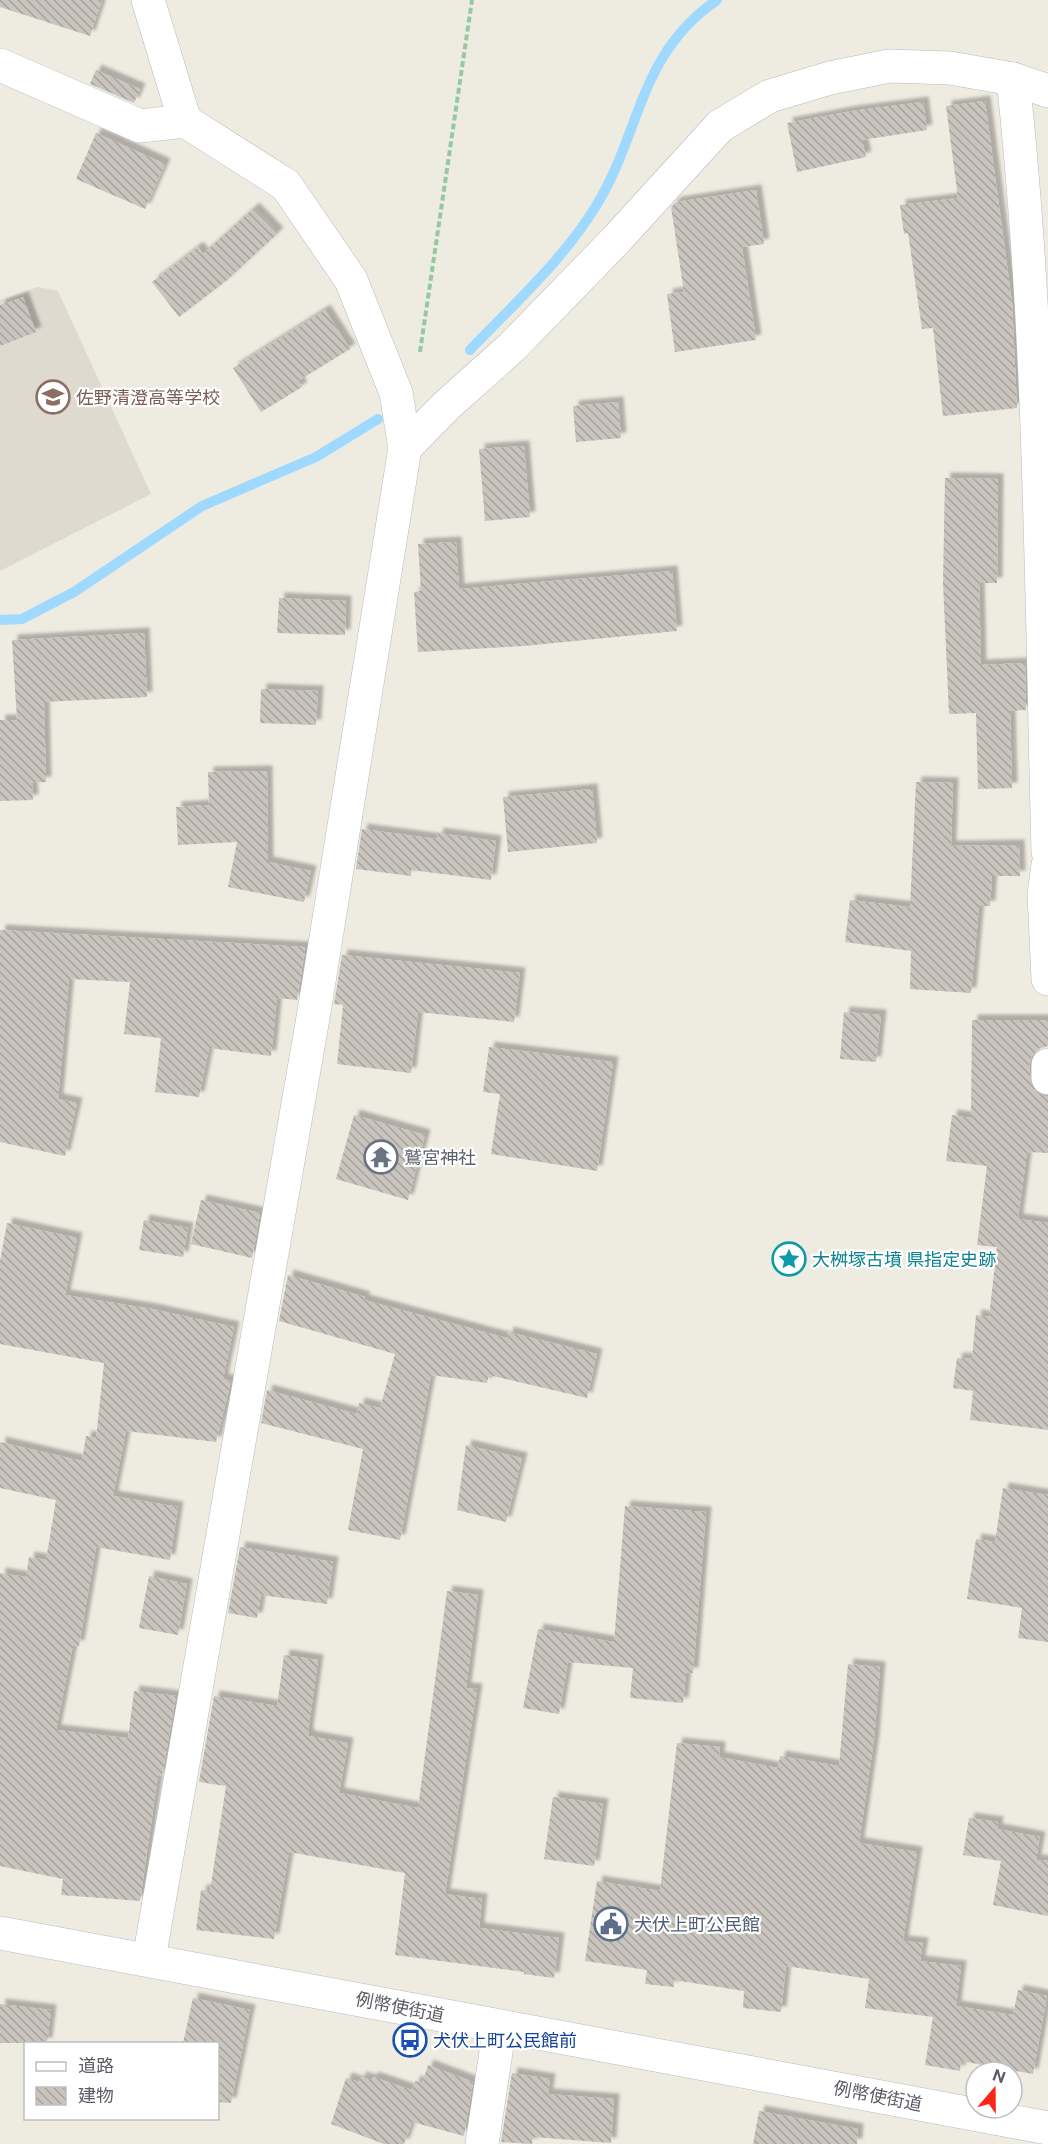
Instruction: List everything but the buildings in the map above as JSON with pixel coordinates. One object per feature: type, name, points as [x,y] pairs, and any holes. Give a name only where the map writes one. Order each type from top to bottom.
[{"type":"street","points":[[148,0],[185,121]]},
{"type":"street","points":[[0,65],[140,126],[185,121],[286,185],[351,280],[396,393],[405,448],[314,1012],[149,1959]]},
{"type":"street","points":[[405,448],[446,406],[520,339],[616,240],[720,126],[770,96],[830,78],[889,66],[950,68],[1012,80],[1048,91]]},
{"type":"street","points":[[1012,80],[1027,227],[1044,595],[1048,852]]},
{"type":"street","points":[[1048,865],[1044,894],[1048,979]]},
{"type":"street","points":[[1048,1065],[1048,1078]]},
{"type":"street","name":"例幣使街道","points":[[0,1933],[1048,2128]]},
{"type":"street","points":[[482,2144],[500,2026]]},
{"type":"path","points":[[419,354],[472,0]]},
{"type":"shaded area","name":"佐野清澄高等学校","points":[[38,287],[58,291],[151,494],[0,571],[0,300]]},
{"type":"waterway","points":[[470,350],[537,281],[583,226],[611,178],[656,70],[671,45],[691,21],[717,0]]},
{"type":"waterway","points":[[0,620],[22,619],[74,592],[202,506],[316,457],[378,419]]},
{"type":"place","name":"佐野清澄高等学校","points":[[53,397]]},
{"type":"place","name":"鷲宮神社","points":[[381,1157]]},
{"type":"place","name":"大桝塚古墳 県指定史跡","points":[[789,1259]]},
{"type":"place","name":"犬伏上町公民館","points":[[611,1924]]},
{"type":"place","name":"犬伏上町公民館前","points":[[410,2040]]}]
